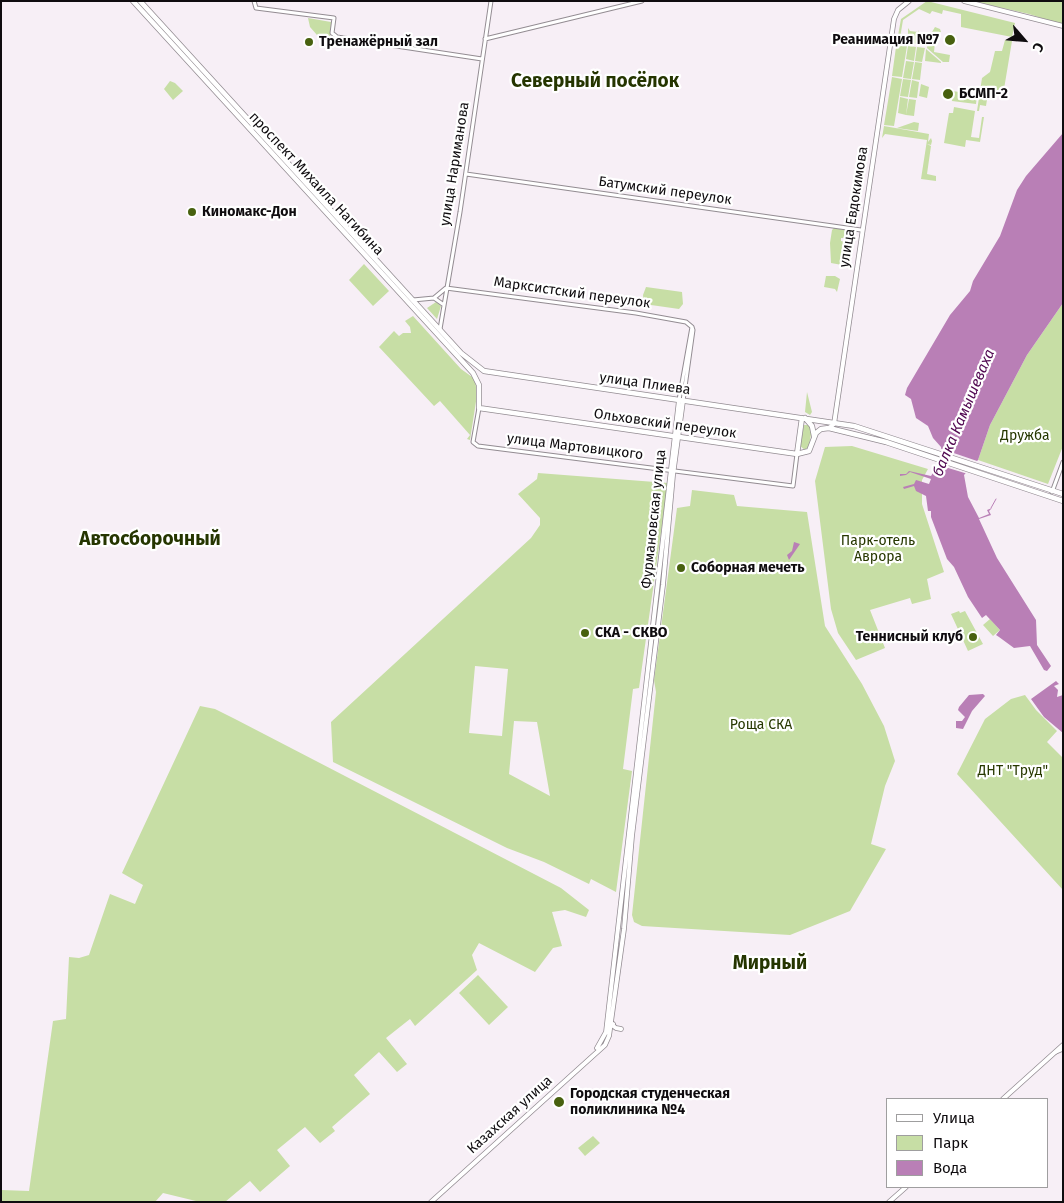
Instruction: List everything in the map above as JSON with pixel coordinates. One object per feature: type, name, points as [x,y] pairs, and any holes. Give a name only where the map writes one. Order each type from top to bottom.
[{"type":"main road","name":"проспект Михаила Нагибина","points":[[132,1],[419,311],[473,373],[479,384],[479,408]]},
{"type":"main road","name":"проспект Михаила Нагибина","points":[[140,1],[413,300],[419,311],[431,320],[467,360],[484,371]]},
{"type":"main road","name":"улица Евдокимова","points":[[833,427],[894,19],[898,10],[909,1]]},
{"type":"main road","points":[[964,1],[1063,26]]},
{"type":"main road","name":"улица Плиева","points":[[484,371],[803,418],[833,427]]},
{"type":"main road","name":"Фурмановская улица","points":[[630,836],[663,585],[672,469],[681,400]]},
{"type":"main road","name":"Ольховский переулок","points":[[479,408],[797,454]]},
{"type":"main road","points":[[803,418],[812,426],[814,436],[810,451],[797,454],[803,418]]},
{"type":"main road","points":[[814,436],[821,429],[833,427],[862,428],[1063,494]]},
{"type":"main road","points":[[833,427],[860,434],[1063,501]]},
{"type":"main road","points":[[591,1056],[606,1035],[620,900],[630,836]]},
{"type":"main road","points":[[621,1029],[612,1024],[628,901],[630,836]]},
{"type":"main road","points":[[620,900],[628,901]]},
{"type":"main road","points":[[613,961],[620,962]]},
{"type":"main road","name":"Казахская улица","points":[[431,1202],[605,1044],[612,1024]]},
{"type":"main road","points":[[1004,1098],[1063,1045]]},
{"type":"main road","points":[[889,1202],[905,1188]]},
{"type":"street","points":[[254,1],[255,7],[334,18],[333,36],[482,59]]},
{"type":"street","name":"улица Нариманова","points":[[439,330],[466,174],[491,1]]},
{"type":"street","points":[[485,39],[642,1]]},
{"type":"street","name":"Батумский переулок","points":[[466,174],[861,230]]},
{"type":"street","points":[[413,300],[434,298],[446,288]]},
{"type":"street","name":"Марксистский переулок","points":[[446,288],[651,316],[686,322],[692,328]]},
{"type":"street","points":[[434,298],[444,305]]},
{"type":"street","points":[[424,300],[419,311],[431,320],[437,320],[442,315]]},
{"type":"street","name":"Фурмановская улица","points":[[681,400],[692,328]]},
{"type":"street","name":"улица Мартовицкого","points":[[479,408],[474,444],[794,486],[797,454]]},
{"type":"street","points":[[1050,496],[1063,462]]},
{"type":"street","points":[[1053,1053],[1063,1049]]},
{"type":"green space","points":[[927,1],[1015,23],[1012,37],[961,27],[961,14],[943,10],[942,14],[932,11],[930,14],[919,9],[903,20],[900,38],[903,39],[897,41],[901,19]]},
{"type":"green space","points":[[971,1],[1063,1],[1063,25],[1029,14]]},
{"type":"green space","points":[[308,18],[331,22],[330,38],[324,43],[310,27]]},
{"type":"green space","points":[[935,27],[940,29],[941,32],[936,33],[934,52],[950,55],[949,62],[943,62],[927,48],[928,32],[932,32]]},
{"type":"green space","points":[[908,28],[910,31],[918,32],[919,30],[917,44],[905,42],[908,42]]},
{"type":"green space","points":[[1005,40],[1012,41],[1003,95],[988,93],[986,106],[980,105],[979,111],[977,111],[982,78],[990,72],[995,51],[1002,51]]},
{"type":"green space","points":[[900,44],[907,46],[902,77],[892,76],[896,47],[899,47]]},
{"type":"green space","points":[[908,46],[916,47],[914,61],[906,59]]},
{"type":"green space","points":[[917,47],[925,48],[922,62],[915,61]]},
{"type":"green space","points":[[926,49],[941,62],[941,63],[925,61]]},
{"type":"green space","points":[[906,61],[914,62],[911,79],[903,78]]},
{"type":"green space","points":[[915,62],[922,63],[920,80],[912,79]]},
{"type":"green space","points":[[892,77],[902,79],[894,126],[884,125]]},
{"type":"green space","points":[[903,79],[911,80],[908,97],[900,96]]},
{"type":"green space","points":[[912,80],[919,82],[917,98],[909,97]]},
{"type":"green space","points":[[170,81],[183,91],[173,100],[164,89]]},
{"type":"green space","points":[[921,84],[929,87],[927,98],[919,96]]},
{"type":"green space","points":[[953,91],[977,95],[976,104],[952,101]]},
{"type":"green space","points":[[900,97],[908,99],[906,115],[898,113]]},
{"type":"green space","points":[[909,99],[916,100],[914,116],[906,115]]},
{"type":"green space","points":[[954,107],[975,111],[971,137],[979,138],[982,117],[984,117],[980,142],[966,140],[965,147],[944,143],[949,113],[953,113]]},
{"type":"green space","points":[[914,122],[919,123],[918,131],[897,128]]},
{"type":"green space","points":[[884,126],[929,134],[928,142],[931,138],[932,141],[931,145],[927,144],[931,146],[927,174],[936,176],[936,181],[921,179],[927,140],[885,134],[882,138]]},
{"type":"green space","points":[[834,228],[845,230],[844,238],[841,238],[841,241],[845,242],[842,265],[831,263],[830,243]]},
{"type":"green space","points":[[364,264],[389,291],[373,306],[349,280]]},
{"type":"green space","points":[[826,276],[835,276],[840,279],[837,292],[835,289],[824,287]]},
{"type":"green space","points":[[646,287],[682,292],[683,304],[679,309],[644,304],[643,295]]},
{"type":"green space","points":[[436,302],[441,306],[437,319],[427,308]]},
{"type":"green space","name":"Дружба","points":[[1063,303],[1063,446],[1048,484],[978,460],[990,425],[1027,355]]},
{"type":"green space","points":[[413,316],[461,369],[475,379],[477,395],[470,440],[467,439],[470,435],[440,401],[434,406],[379,347],[394,331],[399,336],[403,333],[411,333],[410,327],[405,321]]},
{"type":"green space","points":[[807,392],[812,412],[810,415],[805,412]]},
{"type":"green space","points":[[804,425],[809,425],[812,429],[809,446],[805,450],[800,446]]},
{"type":"green space","name":"Парк-отель Аврора","points":[[852,446],[928,469],[922,480],[922,504],[944,572],[927,579],[931,599],[912,604],[910,598],[870,610],[885,648],[856,660],[838,633],[831,609],[815,481],[825,447]]},
{"type":"green space","points":[[538,473],[668,483],[639,688],[633,689],[623,769],[632,771],[616,892],[591,879],[589,884],[544,862],[507,848],[333,762],[331,722],[531,538],[540,525],[540,518],[518,494],[537,479]],"holes":[[[475,666],[508,669],[502,736],[469,733]],[[514,721],[537,722],[550,796],[509,774]]]},
{"type":"green space","name":"Роща СКА","points":[[692,490],[734,495],[737,506],[807,512],[825,626],[862,684],[884,726],[895,761],[885,786],[871,844],[886,849],[850,911],[790,935],[642,926],[634,922],[632,915],[656,692],[654,680],[677,508],[690,506]]},
{"type":"green space","points":[[959,611],[960,613],[965,611],[983,644],[968,651],[951,614]]},
{"type":"green space","points":[[990,619],[1000,630],[993,636],[983,625]]},
{"type":"green space","name":"ДНТ \"Труд\"","points":[[1025,695],[1036,710],[1057,731],[1047,742],[1063,758],[1063,890],[957,774],[985,719],[1011,699]]},
{"type":"green space","points":[[200,706],[215,709],[235,719],[561,888],[589,910],[586,917],[565,910],[552,912],[562,946],[553,948],[535,972],[479,943],[472,955],[477,970],[415,1026],[410,1019],[386,1038],[407,1064],[397,1072],[379,1052],[354,1075],[370,1094],[332,1127],[335,1131],[320,1143],[305,1127],[277,1150],[290,1166],[260,1192],[250,1181],[225,1202],[200,1202],[163,1193],[155,1202],[1,1202],[1,1190],[29,1191],[53,1021],[66,1019],[69,957],[79,958],[89,955],[110,894],[135,904],[143,885],[122,873]]},
{"type":"green space","points":[[478,975],[508,1007],[489,1025],[459,993]]},
{"type":"green space","points":[[593,1136],[600,1143],[585,1156],[578,1148]]},
{"type":"water","name":"балка Камышеваха","points":[[1063,133],[1063,303],[1027,355],[990,425],[978,460],[964,475],[968,497],[979,518],[989,514],[987,510],[992,508],[989,511],[991,515],[979,519],[997,558],[1036,620],[1037,645],[1051,666],[1047,671],[1044,670],[1030,646],[1014,648],[996,635],[1000,630],[986,615],[982,618],[968,597],[954,567],[947,559],[931,517],[931,511],[928,511],[926,496],[916,491],[914,486],[904,489],[903,487],[914,484],[916,480],[929,484],[931,479],[910,472],[906,475],[900,476],[900,474],[906,474],[909,471],[931,476],[942,459],[941,447],[933,438],[928,426],[916,418],[911,399],[905,395],[907,388],[950,315],[970,291],[973,281],[1000,236],[1017,190],[1026,176]]},
{"type":"water","points":[[794,542],[800,544],[789,560],[787,555],[792,551]]},
{"type":"water","points":[[1056,681],[1059,684],[1054,686],[1058,690],[1057,697],[1063,695],[1063,733],[1044,717],[1031,699]]},
{"type":"water","points":[[983,694],[985,696],[972,711],[963,729],[956,728],[956,721],[962,721],[965,717],[958,710],[959,707],[969,695]]},
{"type":"pier","points":[[939,448],[980,462],[968,474],[935,464],[940,458]]},
{"type":"waterway","points":[[991,508],[996,499]]},
{"type":"place","name":"Реанимация №7","points":[[950,40]]},
{"type":"place","name":"Тренажёрный зал","points":[[309,42]]},
{"type":"place","name":"БСМП-2","points":[[948,94]]},
{"type":"place","name":"Киномакс-Дон","points":[[192,212]]},
{"type":"place","name":"Соборная мечеть","points":[[681,568]]},
{"type":"place","name":"СКА - СКВО","points":[[585,633]]},
{"type":"place","name":"Теннисный клуб","points":[[973,637]]},
{"type":"place","name":"Городская студенческая поликлиника №4","points":[[559,1102]]},
{"type":"district","name":"Северный посёлок","points":[[595,82]]},
{"type":"district","name":"Автосборочный","points":[[150,540]]},
{"type":"district","name":"Мирный","points":[[770,964]]}]
